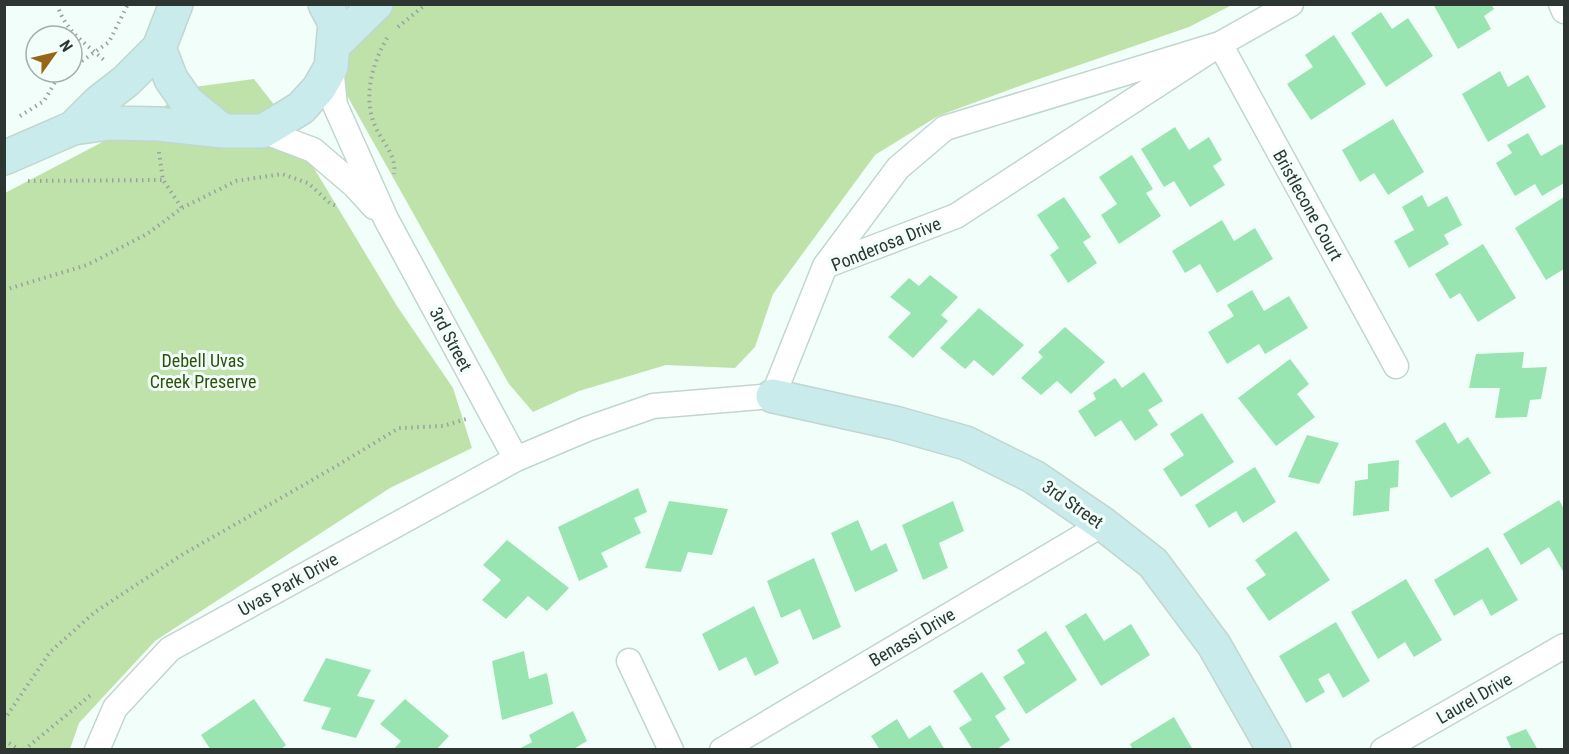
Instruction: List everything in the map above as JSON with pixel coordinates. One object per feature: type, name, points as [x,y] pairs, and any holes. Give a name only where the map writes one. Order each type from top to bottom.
[{"type":"main road","points":[[13,169],[73,128],[159,48],[176,4]]},
{"type":"main road","points":[[73,128],[110,123],[158,124],[223,131],[263,131],[301,108],[319,88],[332,56],[335,23],[325,4]]},
{"type":"main road","points":[[332,56],[386,16]]},
{"type":"main road","points":[[159,48],[171,79],[187,102],[223,131]]},
{"type":"main road","name":"3rd Street","points":[[773,396],[896,423],[966,443],[1034,477],[1102,524],[1153,563],[1214,645],[1274,750]]},
{"type":"street","name":"Ponderosa Drive","points":[[773,396],[825,266],[956,216],[1220,44],[1291,4]]},
{"type":"street","points":[[1561,4],[1564,11]]},
{"type":"street","points":[[825,266],[898,168],[945,128],[1220,44]]},
{"type":"street","name":"Bristlecone Court","points":[[1220,44],[1396,366]]},
{"type":"street","name":"3rd Street","points":[[332,56],[336,105],[386,219],[516,459]]},
{"type":"street","name":"3rd Street","points":[[263,131],[314,150],[354,185],[386,219]]},
{"type":"street","points":[[516,459],[587,429],[653,406],[773,396]]},
{"type":"street","name":"Uvas Park Drive","points":[[98,750],[116,708],[170,650],[516,459]]},
{"type":"street","name":"Benassi Drive","points":[[722,750],[1102,524]]},
{"type":"street","name":"Laurel Drive","points":[[1383,750],[1564,646]]},
{"type":"street","points":[[629,661],[671,750]]},
{"type":"path","points":[[57,4],[66,25],[82,42],[109,63]]},
{"type":"path","points":[[84,60],[109,42],[128,4]]},
{"type":"path","points":[[386,16],[426,4]]},
{"type":"path","points":[[391,34],[386,39],[372,68],[369,107],[375,126],[395,163]]},
{"type":"path","points":[[15,120],[44,101],[54,84]]},
{"type":"path","points":[[158,148],[163,180],[182,208]]},
{"type":"path","points":[[13,169],[31,182],[163,180]]},
{"type":"path","points":[[4,290],[87,264],[147,234],[182,208],[236,181],[282,174],[308,183],[331,204]]},
{"type":"path","points":[[4,720],[50,652],[95,612],[180,556],[399,428],[443,426],[467,419]]},
{"type":"path","points":[[4,740],[20,750]]},
{"type":"green space","points":[[352,5],[1232,5],[1189,27],[938,116],[875,155],[773,294],[755,347],[735,368],[666,365],[579,391],[533,412],[509,384],[326,58]]},
{"type":"green space","name":"Debell Uvas Creek Preserve","points":[[254,79],[282,115],[397,306],[453,388],[472,448],[390,488],[155,641],[79,723],[70,749],[5,750],[5,193],[135,125],[194,87]]},
{"type":"building","points":[[1433,4],[1491,4],[1494,9],[1484,16],[1491,29],[1458,49]]},
{"type":"building","points":[[1381,12],[1392,29],[1408,18],[1433,56],[1386,87],[1351,33]]},
{"type":"building","points":[[1334,35],[1366,84],[1311,120],[1287,84],[1313,67],[1305,55]]},
{"type":"building","points":[[1500,71],[1508,87],[1528,75],[1546,107],[1488,142],[1462,94]]},
{"type":"building","points":[[1393,119],[1424,172],[1388,195],[1374,173],[1360,182],[1342,150]]},
{"type":"building","points":[[1175,127],[1189,150],[1209,137],[1222,160],[1213,166],[1225,185],[1190,207],[1174,181],[1164,187],[1141,149]]},
{"type":"building","points":[[1528,133],[1541,156],[1562,144],[1564,148],[1564,183],[1542,196],[1535,184],[1515,196],[1496,163],[1512,153],[1507,145]]},
{"type":"building","points":[[1132,155],[1153,189],[1146,193],[1161,216],[1119,244],[1101,215],[1117,204],[1099,177]]},
{"type":"building","points":[[1422,195],[1428,207],[1447,196],[1462,225],[1444,235],[1449,244],[1409,268],[1394,241],[1414,230],[1402,207]]},
{"type":"building","points":[[1064,197],[1091,237],[1083,242],[1097,263],[1068,283],[1050,255],[1059,248],[1037,215]]},
{"type":"building","points":[[1564,197],[1564,269],[1546,280],[1515,228]]},
{"type":"building","points":[[1222,220],[1234,241],[1255,228],[1273,259],[1217,293],[1200,264],[1185,273],[1172,251]]},
{"type":"building","points":[[1483,244],[1516,298],[1478,322],[1460,293],[1450,299],[1435,274]]},
{"type":"building","points":[[930,275],[958,297],[941,315],[948,321],[913,358],[888,337],[911,313],[890,297],[909,278],[919,286]]},
{"type":"building","points":[[1252,290],[1264,311],[1289,296],[1308,328],[1265,354],[1259,344],[1227,364],[1208,332],[1234,316],[1227,305]]},
{"type":"building","points":[[979,308],[1024,345],[993,376],[974,360],[965,369],[940,348]]},
{"type":"building","points":[[1065,327],[1105,362],[1071,394],[1057,381],[1041,395],[1021,378],[1043,357],[1038,352]]},
{"type":"building","points":[[1524,352],[1522,368],[1547,367],[1541,399],[1530,400],[1527,417],[1495,418],[1500,388],[1469,388],[1476,354]]},
{"type":"building","points":[[1290,359],[1309,384],[1297,394],[1315,417],[1276,446],[1238,398]]},
{"type":"building","points":[[1144,372],[1163,401],[1148,410],[1158,425],[1135,441],[1121,420],[1095,437],[1078,411],[1096,399],[1093,393],[1115,378],[1122,388]]},
{"type":"building","points":[[1202,413],[1234,462],[1181,497],[1163,469],[1184,455],[1170,434]]},
{"type":"building","points":[[1445,422],[1458,444],[1468,437],[1491,473],[1451,498],[1415,441]]},
{"type":"building","points":[[1307,435],[1339,443],[1319,484],[1288,477]]},
{"type":"building","points":[[1399,460],[1398,487],[1390,488],[1389,511],[1353,516],[1355,481],[1368,479],[1368,464]]},
{"type":"building","points":[[1255,467],[1276,502],[1243,523],[1236,511],[1209,528],[1195,505]]},
{"type":"building","points":[[638,488],[647,512],[634,518],[641,533],[601,553],[608,567],[579,581],[558,527]]},
{"type":"building","points":[[1559,500],[1564,509],[1564,573],[1549,547],[1521,565],[1503,534]]},
{"type":"building","points":[[669,501],[728,509],[712,555],[688,552],[681,572],[645,568]]},
{"type":"building","points":[[953,501],[964,531],[939,543],[948,568],[923,580],[902,525]]},
{"type":"building","points":[[858,520],[871,551],[886,543],[898,571],[855,592],[831,533]]},
{"type":"building","points":[[1296,531],[1330,580],[1269,621],[1246,588],[1266,575],[1255,560]]},
{"type":"building","points":[[507,540],[569,588],[547,611],[528,596],[506,619],[482,600],[501,580],[483,565]]},
{"type":"building","points":[[1488,547],[1518,600],[1491,616],[1482,599],[1454,616],[1434,580]]},
{"type":"building","points":[[814,558],[841,627],[813,640],[800,609],[781,618],[767,581]]},
{"type":"building","points":[[1406,579],[1442,640],[1414,657],[1405,642],[1378,659],[1351,612]]},
{"type":"building","points":[[754,606],[779,663],[755,676],[746,657],[719,671],[702,634]]},
{"type":"building","points":[[1086,613],[1104,641],[1131,624],[1150,655],[1101,686],[1065,626]]},
{"type":"building","points":[[1336,622],[1370,681],[1343,698],[1329,673],[1318,679],[1325,692],[1306,703],[1279,656]]},
{"type":"building","points":[[1046,631],[1077,680],[1026,714],[1003,677],[1025,663],[1017,650]]},
{"type":"building","points":[[524,651],[529,679],[547,673],[553,704],[502,720],[492,661]]},
{"type":"building","points":[[326,658],[371,670],[357,696],[375,700],[356,738],[321,729],[331,708],[303,701]]},
{"type":"building","points":[[982,672],[1006,709],[995,716],[1010,740],[996,750],[973,750],[959,728],[972,720],[953,691]]},
{"type":"building","points":[[254,699],[286,745],[280,750],[211,750],[201,735]]},
{"type":"building","points":[[405,699],[449,736],[436,750],[393,750],[401,741],[380,724]]},
{"type":"building","points":[[573,711],[587,741],[572,750],[517,750],[532,742],[529,735]]},
{"type":"building","points":[[1174,717],[1193,750],[1133,750],[1130,744]]},
{"type":"building","points":[[897,719],[909,739],[930,725],[945,750],[880,750],[871,736]]},
{"type":"building","points":[[1526,729],[1538,750],[1512,750],[1506,737]]}]
